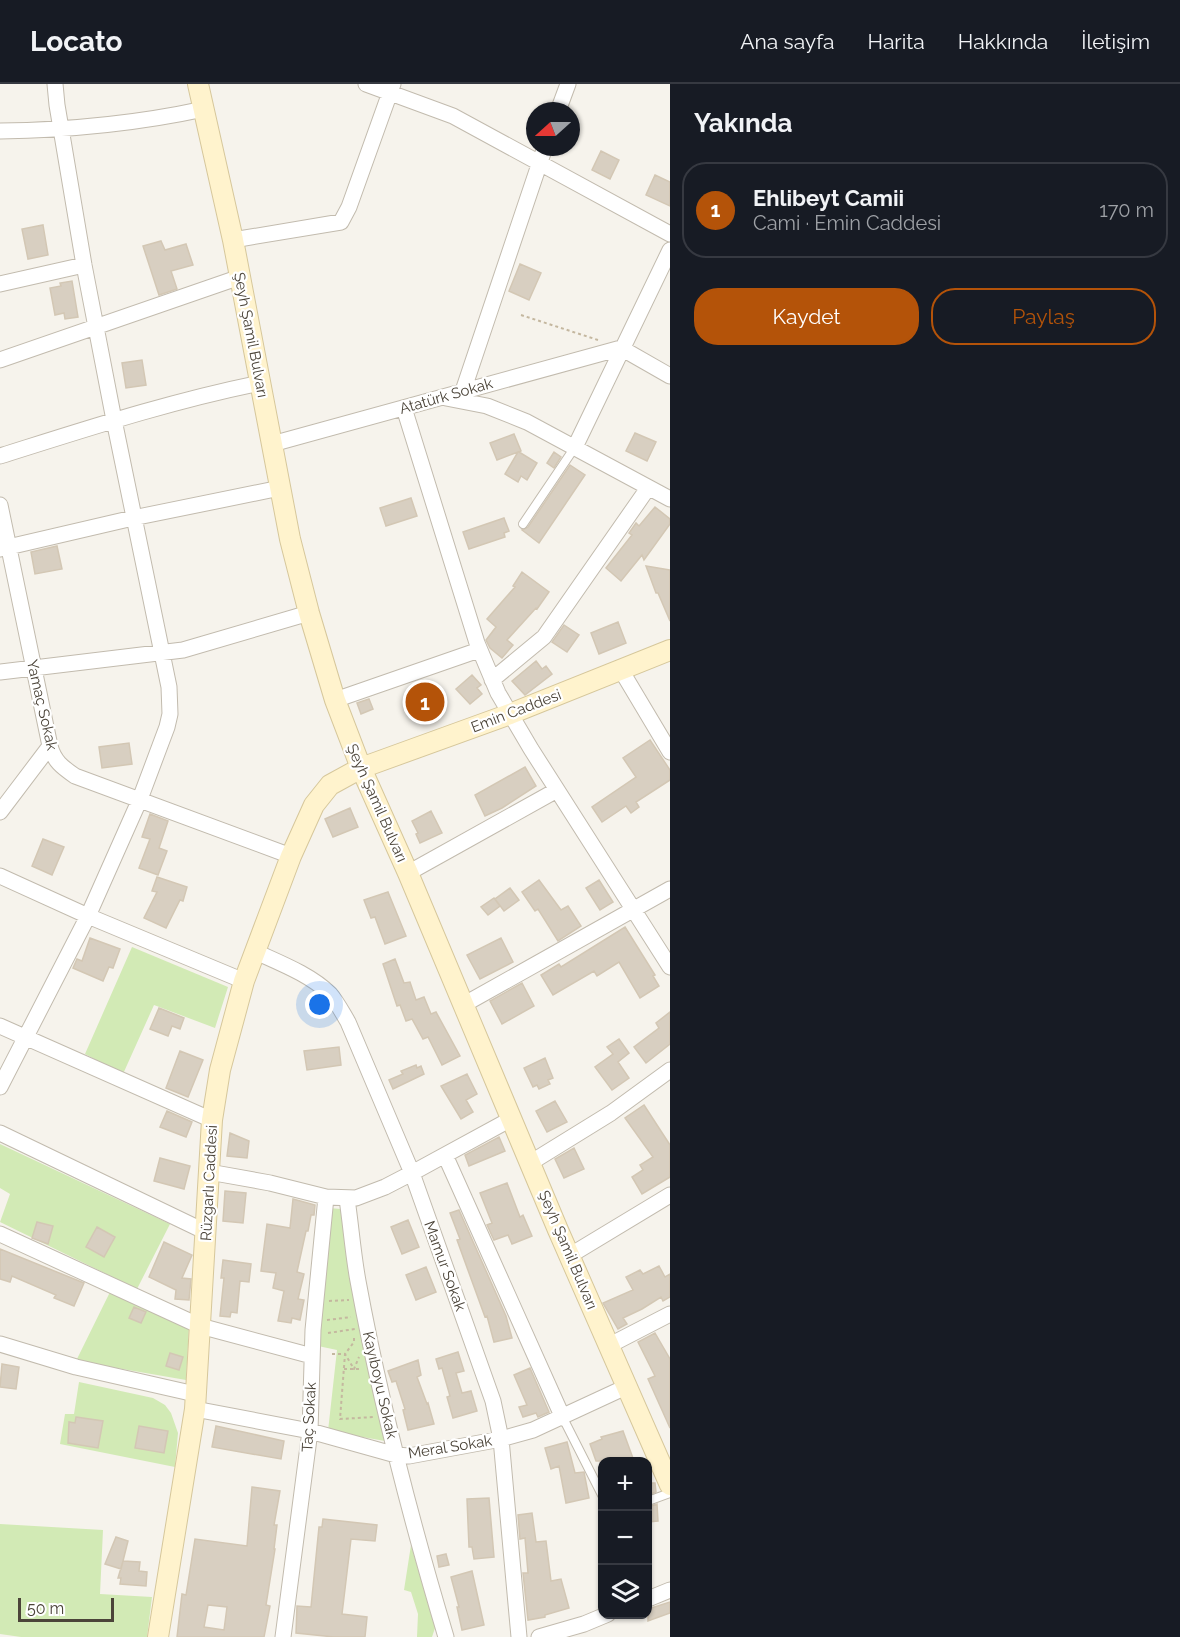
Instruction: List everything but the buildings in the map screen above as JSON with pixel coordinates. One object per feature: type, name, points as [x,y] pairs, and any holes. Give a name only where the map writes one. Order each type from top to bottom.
[{"type":"main road","name":"Şeyh Şamil Bulvarı","points":[[198,84],[233,240],[290,539],[335,700],[361,768],[408,873],[569,1256],[628,1386],[664,1453],[670,1485]]},
{"type":"main road","name":"Emin Caddesi","points":[[361,768],[510,714],[670,650]]},
{"type":"main road","name":"Rüzgarlı Caddesi","points":[[158,1637],[195,1401],[212,1120],[220,1070],[244,981],[291,856],[310,814],[322,794],[339,779],[361,768]]},
{"type":"street","points":[[0,1087],[88,916],[140,798],[170,714],[169,687],[133,518],[84,265],[55,84]]},
{"type":"street","points":[[366,84],[392,88],[453,116],[670,234]]},
{"type":"street","points":[[561,102],[568,84]]},
{"type":"street","points":[[233,240],[341,222],[349,207],[392,88]]},
{"type":"street","points":[[0,131],[61,130],[120,125],[204,109]]},
{"type":"street","points":[[463,391],[542,156]]},
{"type":"street","points":[[575,447],[670,250]]},
{"type":"street","points":[[0,284],[84,265]]},
{"type":"street","points":[[0,360],[240,277]]},
{"type":"street","points":[[621,348],[670,376]]},
{"type":"street","name":"Atatürk Sokak","points":[[272,444],[621,348]]},
{"type":"street","points":[[0,456],[114,420],[205,395],[260,383]]},
{"type":"street","points":[[440,397],[501,411],[575,447],[670,500]]},
{"type":"street","points":[[404,408],[479,650],[492,680],[510,714],[670,968]]},
{"type":"street","points":[[4,548],[133,518],[280,488]]},
{"type":"street","points":[[492,680],[544,637],[648,488]]},
{"type":"street","name":"Yamaç Sokak","points":[[0,505],[4,548],[55,760],[75,776],[140,798],[291,856]]},
{"type":"street","points":[[0,672],[161,654],[193,648],[309,613]]},
{"type":"street","points":[[335,700],[479,650]]},
{"type":"street","points":[[621,670],[670,752]]},
{"type":"street","points":[[0,812],[50,746]]},
{"type":"street","points":[[408,873],[558,790]]},
{"type":"street","points":[[0,876],[88,916],[244,981]]},
{"type":"street","points":[[463,1005],[670,889]]},
{"type":"street","name":"Mamur Sokak","points":[[256,952],[310,980],[334,999],[348,1022],[412,1173],[493,1401],[501,1439],[519,1637]]},
{"type":"street","points":[[0,1026],[212,1120]]},
{"type":"street","points":[[530,1162],[611,1113],[670,1070]]},
{"type":"street","points":[[209,1172],[326,1197],[347,1199],[371,1192],[412,1173],[511,1119]]},
{"type":"street","points":[[0,1133],[206,1232]]},
{"type":"street","points":[[445,1155],[562,1418]]},
{"type":"street","points":[[569,1256],[670,1195]]},
{"type":"street","name":"Taç Sokak","points":[[283,1637],[310,1431],[312,1356],[326,1197]]},
{"type":"street","name":"Kayıboyu Sokak","points":[[347,1199],[368,1334],[415,1534],[446,1637]]},
{"type":"street","points":[[0,1234],[200,1326],[312,1356]]},
{"type":"street","points":[[610,1345],[670,1314]]},
{"type":"street","name":"Meral Sokak","points":[[0,1344],[195,1401],[396,1455],[428,1454],[533,1430],[628,1386]]},
{"type":"street","points":[[652,1597],[670,1590]]},
{"type":"street","points":[[539,1637],[567,1633],[598,1619]]},
{"type":"lane","points":[[523,524],[575,447]]},
{"type":"lane","points":[[562,1418],[598,1486]]},
{"type":"lane","points":[[652,1500],[670,1493]]},
{"type":"path","points":[[521,315],[621,348]]},
{"type":"path","points":[[354,1317],[327,1320],[326,1333],[355,1328]]},
{"type":"path","points":[[358,1347],[354,1342],[345,1354],[340,1419],[374,1418],[372,1408]]},
{"type":"path","points":[[354,1369],[361,1352]]},
{"type":"path","points":[[333,1354],[345,1354]]},
{"type":"path","points":[[345,1354],[354,1369]]},
{"type":"path","points":[[344,1369],[363,1369]]},
{"type":"green space","points":[[132,947],[228,987],[215,1028],[154,1005],[123,1074],[85,1054]]},
{"type":"green space","points":[[0,1144],[170,1224],[137,1289],[0,1222],[10,1194],[0,1188]]},
{"type":"green space","points":[[329,1208],[341,1209],[363,1340],[385,1441],[328,1431],[337,1350],[318,1346]]},
{"type":"green space","points":[[110,1292],[189,1327],[186,1380],[76,1361]]},
{"type":"green space","points":[[79,1382],[153,1398],[165,1405],[171,1413],[178,1433],[175,1467],[60,1444],[65,1414],[74,1414]]},
{"type":"green space","points":[[0,1524],[103,1530],[100,1594],[152,1597],[147,1637],[21,1637],[0,1634]]},
{"type":"green space","points":[[411,1545],[435,1628],[432,1637],[417,1637],[418,1614],[411,1592],[404,1590]]},
{"type":"place","name":"Ehlibeyt Camii","points":[[425,702]]}]
